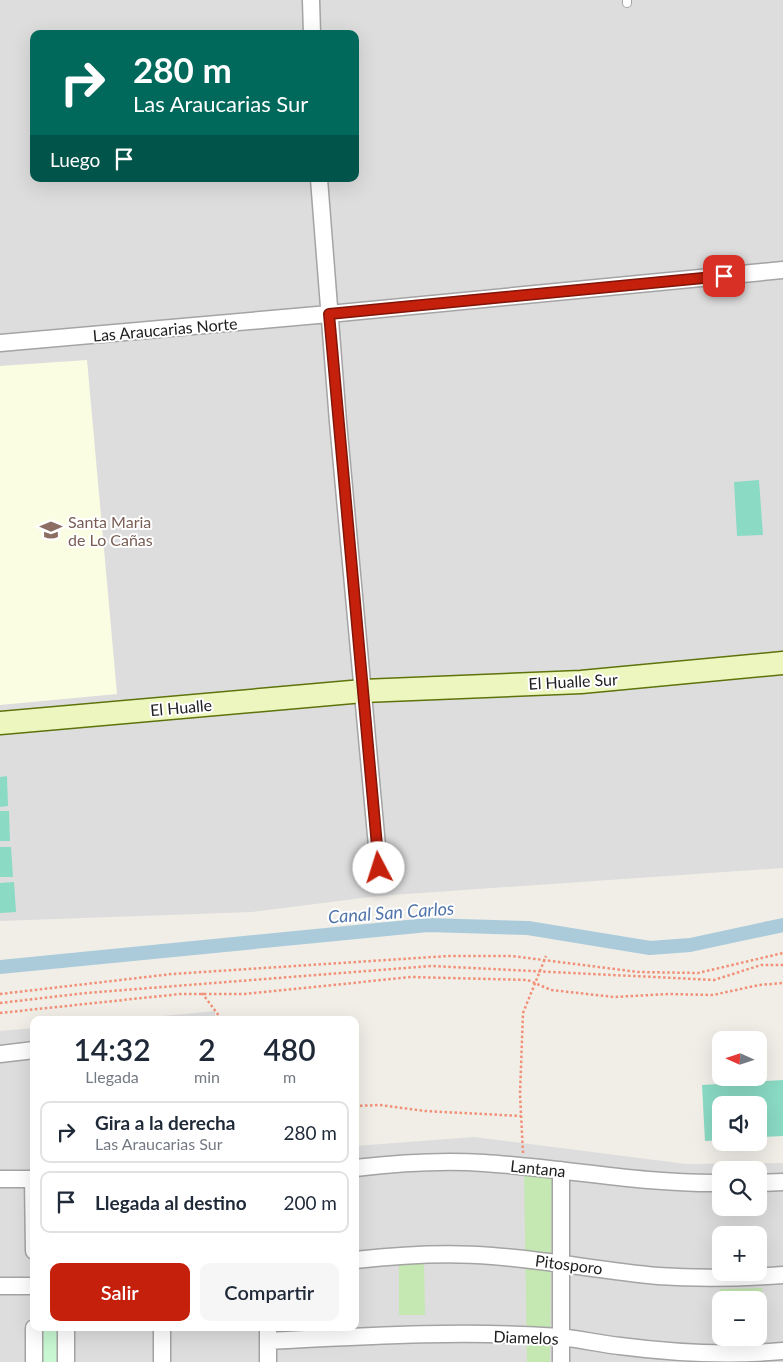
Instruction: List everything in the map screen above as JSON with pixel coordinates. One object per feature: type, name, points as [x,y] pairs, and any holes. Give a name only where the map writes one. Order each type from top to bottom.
[{"type":"street","points":[[311,0],[312,30]]},
{"type":"street","points":[[319,182],[329,314],[379,868]]},
{"type":"street","name":"Las Araucarias Norte","points":[[0,343],[329,314],[783,270]]},
{"type":"street","name":"El Hualle Sur","points":[[362,691],[581,682],[783,663]]},
{"type":"street","name":"El Hualle","points":[[0,723],[362,691]]},
{"type":"street","points":[[0,1054],[30,1050]]},
{"type":"street","name":"Lantana","points":[[359,1168],[391,1164],[456,1162],[524,1166],[656,1181],[712,1183]]},
{"type":"street","points":[[561,1170],[561,1362]]},
{"type":"street","points":[[0,1179],[30,1179]]},
{"type":"street","points":[[767,1183],[783,1182]]},
{"type":"street","name":"Pitosporo","points":[[359,1260],[412,1255],[455,1254],[560,1263],[688,1278],[783,1275]]},
{"type":"street","points":[[0,1286],[30,1286]]},
{"type":"street","points":[[34,1331],[34,1362]]},
{"type":"street","points":[[66,1331],[66,1362]]},
{"type":"street","points":[[162,1331],[162,1362]]},
{"type":"street","points":[[268,1334],[268,1362]]},
{"type":"street","name":"Diamelos","points":[[268,1334],[431,1334],[561,1338],[671,1351],[724,1353],[783,1351]]},
{"type":"path","points":[[0,994],[172,974],[448,956],[512,956],[638,972],[698,973],[783,953]]},
{"type":"path","points":[[524,1166],[520,1094],[524,1013],[546,956]]},
{"type":"path","points":[[0,1003],[114,991],[431,966],[714,980],[761,965],[783,966]]},
{"type":"path","points":[[0,1014],[81,1003],[202,993],[245,994],[436,976],[528,980],[564,992],[614,997],[669,994],[713,995],[759,985],[783,983]]},
{"type":"path","points":[[202,993],[219,1016]]},
{"type":"path","points":[[359,1106],[380,1105],[424,1111],[521,1116]]},
{"type":"shaded area","points":[[0,0],[783,0],[783,868],[378,896],[252,912],[0,921]]},
{"type":"shaded area","name":"Santa Maria de Lo Cañas","points":[[87,360],[117,694],[0,705],[0,366]]},
{"type":"shaded area","points":[[215,1011],[215,1016],[163,1016]]},
{"type":"shaded area","points":[[30,1028],[30,1331],[359,1331],[359,1146],[474,1137],[686,1164],[712,1164],[712,1216],[767,1216],[767,1163],[783,1163],[783,1362],[0,1362],[0,1031]]},
{"type":"green space","points":[[759,480],[763,535],[737,536],[734,482]]},
{"type":"green space","points":[[7,776],[8,806],[0,807],[0,777]]},
{"type":"green space","points":[[0,811],[9,811],[10,841],[0,841]]},
{"type":"green space","points":[[0,847],[11,847],[13,877],[0,877]]},
{"type":"green space","points":[[14,882],[16,912],[0,913],[0,883]]},
{"type":"green space","points":[[783,1080],[783,1136],[767,1137],[767,1096],[712,1096],[712,1141],[705,1141],[702,1085],[768,1086],[768,1081]]},
{"type":"green space","points":[[524,1172],[552,1173],[550,1362],[527,1362]]},
{"type":"green space","points":[[424,1261],[425,1315],[399,1315],[399,1262]]},
{"type":"green space","points":[[762,1288],[762,1291],[720,1291],[720,1289]]},
{"type":"green space","points":[[38,1331],[63,1331],[63,1362],[38,1362]]},
{"type":"waterway","name":"Canal San Carlos","points":[[0,967],[428,925],[528,928],[650,948],[690,945],[783,925]]},
{"type":"place","name":"Santa Maria de Lo Cañas","points":[[51,530]]},
{"type":"route","points":[[379,868],[329,314],[724,276]]}]
